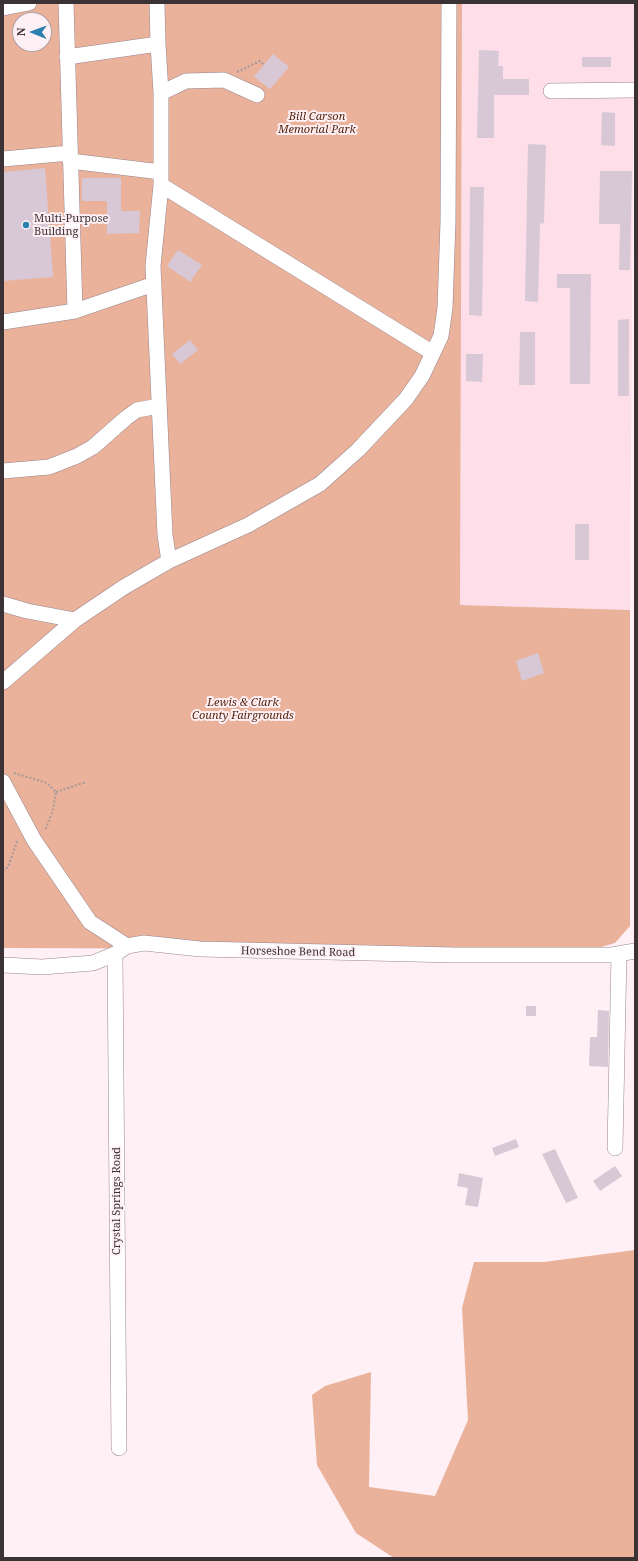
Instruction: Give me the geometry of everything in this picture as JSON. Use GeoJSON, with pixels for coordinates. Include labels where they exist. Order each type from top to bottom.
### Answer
{"type":"FeatureCollection","features":[{"type":"Feature","properties":{"kind":"street"},"geometry":{"type":"LineString","coordinates":[[3,8],[29,3]]}},
{"type":"Feature","properties":{"kind":"street"},"geometry":{"type":"LineString","coordinates":[[66,3],[75,311]]}},
{"type":"Feature","properties":{"kind":"street"},"geometry":{"type":"LineString","coordinates":[[157,3],[161,93],[161,179],[153,266],[165,535],[169,561]]}},
{"type":"Feature","properties":{"kind":"street"},"geometry":{"type":"LineString","coordinates":[[3,682],[76,620],[124,587],[169,561],[248,525],[320,484],[358,450],[406,399],[422,376],[441,336],[445,308],[448,222],[449,3]]}},
{"type":"Feature","properties":{"kind":"street"},"geometry":{"type":"LineString","coordinates":[[67,57],[158,44]]}},
{"type":"Feature","properties":{"kind":"street"},"geometry":{"type":"LineString","coordinates":[[161,93],[186,81],[224,80],[257,94]]}},
{"type":"Feature","properties":{"kind":"street"},"geometry":{"type":"LineString","coordinates":[[551,91],[635,90]]}},
{"type":"Feature","properties":{"kind":"street"},"geometry":{"type":"LineString","coordinates":[[3,159],[70,157],[161,179],[433,353]]}},
{"type":"Feature","properties":{"kind":"street"},"geometry":{"type":"LineString","coordinates":[[3,322],[75,311],[154,284]]}},
{"type":"Feature","properties":{"kind":"street"},"geometry":{"type":"LineString","coordinates":[[3,471],[49,467],[77,456],[93,447],[126,418],[138,410],[159,406]]}},
{"type":"Feature","properties":{"kind":"street"},"geometry":{"type":"LineString","coordinates":[[3,604],[26,611],[76,620]]}},
{"type":"Feature","properties":{"kind":"street"},"geometry":{"type":"LineString","coordinates":[[6,777],[22,818],[38,846],[90,922],[121,950]]}},
{"type":"Feature","properties":{"kind":"street","name":"Horseshoe Bend Road"},"geometry":{"type":"LineString","coordinates":[[3,965],[42,967],[93,963],[121,950],[144,943],[200,949],[447,955],[599,955],[619,954],[635,951]]}},
{"type":"Feature","properties":{"kind":"street","name":"Crystal Springs Road"},"geometry":{"type":"LineString","coordinates":[[119,1448],[121,950]]}},
{"type":"Feature","properties":{"kind":"street"},"geometry":{"type":"LineString","coordinates":[[616,1148],[619,954]]}},
{"type":"Feature","properties":{"kind":"path"},"geometry":{"type":"LineString","coordinates":[[224,80],[260,61],[264,65]]}},
{"type":"Feature","properties":{"kind":"path"},"geometry":{"type":"LineString","coordinates":[[6,777],[46,783],[56,792]]}},
{"type":"Feature","properties":{"kind":"path"},"geometry":{"type":"LineString","coordinates":[[56,792],[86,782]]}},
{"type":"Feature","properties":{"kind":"path"},"geometry":{"type":"LineString","coordinates":[[38,846],[53,810],[56,792]]}},
{"type":"Feature","properties":{"kind":"path"},"geometry":{"type":"LineString","coordinates":[[3,871],[8,868],[17,843],[22,818]]}},
{"type":"Feature","properties":{"kind":"shaded area"},"geometry":{"type":"Polygon","coordinates":[[[462,3],[634,3],[630,610],[460,605],[462,3]]]}},
{"type":"Feature","properties":{"kind":"green space","name":"Lewis & Clark County Fairgrounds"},"geometry":{"type":"Polygon","coordinates":[[[3,3],[462,3],[460,605],[630,610],[630,926],[615,943],[591,950],[3,948],[3,3]]]}},
{"type":"Feature","properties":{"kind":"green space"},"geometry":{"type":"Polygon","coordinates":[[[635,1250],[635,1558],[394,1558],[356,1533],[317,1465],[312,1395],[325,1386],[371,1372],[369,1487],[435,1496],[468,1420],[462,1308],[474,1262],[544,1262],[635,1250]]]}},
{"type":"Feature","properties":{"kind":"building"},"geometry":{"type":"Polygon","coordinates":[[[479,50],[499,51],[498,66],[503,66],[503,79],[529,79],[529,95],[494,95],[494,138],[477,138],[479,50]]]}},
{"type":"Feature","properties":{"kind":"building"},"geometry":{"type":"Polygon","coordinates":[[[273,54],[289,67],[270,89],[254,77],[273,54]]]}},
{"type":"Feature","properties":{"kind":"building"},"geometry":{"type":"Polygon","coordinates":[[[582,57],[611,57],[611,67],[582,67],[582,57]]]}},
{"type":"Feature","properties":{"kind":"building"},"geometry":{"type":"Polygon","coordinates":[[[602,112],[615,113],[615,146],[601,145],[602,112]]]}},
{"type":"Feature","properties":{"kind":"building"},"geometry":{"type":"Polygon","coordinates":[[[528,144],[546,145],[544,223],[540,224],[538,302],[525,301],[528,144]]]}},
{"type":"Feature","properties":{"kind":"building","name":"Multi-Purpose Building"},"geometry":{"type":"Polygon","coordinates":[[[45,168],[53,277],[3,281],[3,172],[45,168]]]}},
{"type":"Feature","properties":{"kind":"building"},"geometry":{"type":"Polygon","coordinates":[[[600,171],[632,171],[630,270],[619,270],[620,224],[599,224],[600,171]]]}},
{"type":"Feature","properties":{"kind":"building"},"geometry":{"type":"Polygon","coordinates":[[[82,178],[121,178],[121,211],[140,211],[139,233],[107,234],[107,201],[82,201],[82,178]]]}},
{"type":"Feature","properties":{"kind":"building"},"geometry":{"type":"Polygon","coordinates":[[[470,187],[484,187],[482,316],[469,315],[470,187]]]}},
{"type":"Feature","properties":{"kind":"building"},"geometry":{"type":"Polygon","coordinates":[[[178,250],[202,265],[190,282],[167,266],[178,250]]]}},
{"type":"Feature","properties":{"kind":"building"},"geometry":{"type":"Polygon","coordinates":[[[557,274],[591,274],[590,384],[570,384],[570,288],[557,288],[557,274]]]}},
{"type":"Feature","properties":{"kind":"building"},"geometry":{"type":"Polygon","coordinates":[[[629,319],[629,396],[618,396],[618,320],[629,319]]]}},
{"type":"Feature","properties":{"kind":"building"},"geometry":{"type":"Polygon","coordinates":[[[520,332],[535,332],[535,385],[519,385],[520,332]]]}},
{"type":"Feature","properties":{"kind":"building"},"geometry":{"type":"Polygon","coordinates":[[[190,340],[198,350],[180,364],[172,354],[190,340]]]}},
{"type":"Feature","properties":{"kind":"building"},"geometry":{"type":"Polygon","coordinates":[[[466,354],[483,354],[482,382],[466,381],[466,354]]]}},
{"type":"Feature","properties":{"kind":"building"},"geometry":{"type":"Polygon","coordinates":[[[575,524],[589,524],[589,560],[575,560],[575,524]]]}},
{"type":"Feature","properties":{"kind":"building"},"geometry":{"type":"Polygon","coordinates":[[[538,653],[544,673],[522,681],[516,661],[538,653]]]}},
{"type":"Feature","properties":{"kind":"building"},"geometry":{"type":"Polygon","coordinates":[[[526,1006],[536,1006],[536,1016],[526,1016],[526,1006]]]}},
{"type":"Feature","properties":{"kind":"building"},"geometry":{"type":"Polygon","coordinates":[[[598,1010],[609,1011],[608,1067],[589,1066],[590,1037],[597,1037],[598,1010]]]}},
{"type":"Feature","properties":{"kind":"building"},"geometry":{"type":"Polygon","coordinates":[[[516,1139],[519,1147],[495,1156],[492,1148],[516,1139]]]}},
{"type":"Feature","properties":{"kind":"building"},"geometry":{"type":"Polygon","coordinates":[[[555,1149],[578,1198],[566,1203],[542,1154],[555,1149]]]}},
{"type":"Feature","properties":{"kind":"building"},"geometry":{"type":"Polygon","coordinates":[[[615,1166],[622,1176],[600,1191],[593,1181],[615,1166]]]}},
{"type":"Feature","properties":{"kind":"building"},"geometry":{"type":"Polygon","coordinates":[[[459,1173],[483,1178],[478,1207],[465,1205],[468,1188],[457,1186],[459,1173]]]}},
{"type":"Feature","properties":{"kind":"place","name":"Multi-Purpose Building"},"geometry":{"type":"Point","coordinates":[26,225]}},
{"type":"Feature","properties":{"kind":"park label","name":"Bill Carson Memorial Park"},"geometry":{"type":"Point","coordinates":[317,123]}}]}
